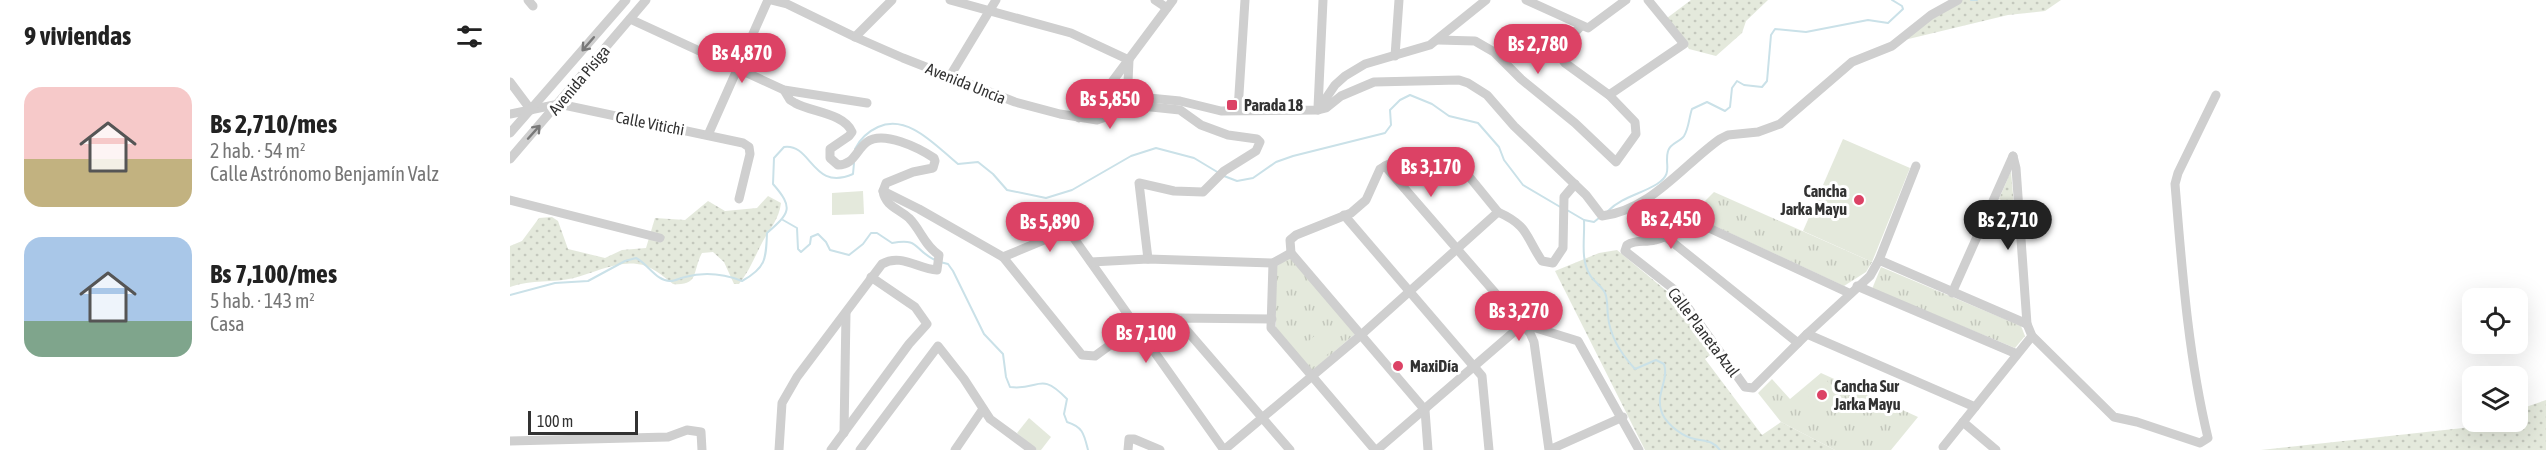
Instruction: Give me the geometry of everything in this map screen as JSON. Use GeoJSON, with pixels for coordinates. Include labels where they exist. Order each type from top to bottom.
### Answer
{"type":"FeatureCollection","features":[{"type":"Feature","properties":{"kind":"street","name":"Avenida Pisiga"},"geometry":{"type":"LineString","coordinates":[[510,133],[626,0]]}},
{"type":"Feature","properties":{"kind":"street","name":"Avenida Pisiga"},"geometry":{"type":"LineString","coordinates":[[510,159],[646,0]]}},
{"type":"Feature","properties":{"kind":"street"},"geometry":{"type":"LineString","coordinates":[[708,135],[769,0]]}},
{"type":"Feature","properties":{"kind":"street","name":"Avenida Uncia"},"geometry":{"type":"LineString","coordinates":[[769,0],[789,2],[855,38],[1016,102],[1079,118],[1097,120],[1120,112],[1127,104],[1149,98],[1179,101],[1221,111],[1318,110]]}},
{"type":"Feature","properties":{"kind":"street"},"geometry":{"type":"LineString","coordinates":[[855,38],[891,0]]}},
{"type":"Feature","properties":{"kind":"street"},"geometry":{"type":"LineString","coordinates":[[950,0],[1071,33],[1129,60]]}},
{"type":"Feature","properties":{"kind":"street"},"geometry":{"type":"LineString","coordinates":[[950,76],[996,0]]}},
{"type":"Feature","properties":{"kind":"street"},"geometry":{"type":"LineString","coordinates":[[1079,118],[1097,102],[1170,4],[1155,0]]}},
{"type":"Feature","properties":{"kind":"street"},"geometry":{"type":"LineString","coordinates":[[1238,110],[1245,0]]}},
{"type":"Feature","properties":{"kind":"street"},"geometry":{"type":"LineString","coordinates":[[1318,110],[1323,0]]}},
{"type":"Feature","properties":{"kind":"street"},"geometry":{"type":"LineString","coordinates":[[1395,56],[1398,0]]}},
{"type":"Feature","properties":{"kind":"street"},"geometry":{"type":"LineString","coordinates":[[1318,110],[1335,85],[1345,76],[1365,64],[1430,45],[1486,0]]}},
{"type":"Feature","properties":{"kind":"street"},"geometry":{"type":"LineString","coordinates":[[1526,0],[1588,28],[1626,0]]}},
{"type":"Feature","properties":{"kind":"street"},"geometry":{"type":"LineString","coordinates":[[1609,95],[1684,44],[1648,0]]}},
{"type":"Feature","properties":{"kind":"street"},"geometry":{"type":"LineString","coordinates":[[1318,110],[1326,108],[1341,96],[1361,86],[1390,80],[1459,80],[1468,83],[1487,95],[1514,126],[1575,184],[1602,216],[1614,214],[1663,189],[1720,139],[1728,135],[1770,129],[1780,124],[1852,62],[1892,46],[1931,15],[1958,0]]}},
{"type":"Feature","properties":{"kind":"street"},"geometry":{"type":"LineString","coordinates":[[630,19],[784,90],[867,104]]}},
{"type":"Feature","properties":{"kind":"street"},"geometry":{"type":"LineString","coordinates":[[1438,40],[1474,41],[1485,46],[1575,123],[1616,162],[1636,134],[1637,128],[1635,122],[1609,95],[1565,63],[1559,55],[1560,49],[1581,26]]}},
{"type":"Feature","properties":{"kind":"street"},"geometry":{"type":"LineString","coordinates":[[1129,60],[1127,104],[1180,110],[1201,125],[1228,135],[1257,139],[1260,142],[1256,151],[1224,171],[1203,192],[1174,191],[1139,183],[1148,260]]}},
{"type":"Feature","properties":{"kind":"street"},"geometry":{"type":"LineString","coordinates":[[510,82],[531,110]]}},
{"type":"Feature","properties":{"kind":"street"},"geometry":{"type":"LineString","coordinates":[[779,450],[779,412],[782,403],[797,377],[871,277],[882,264],[895,259],[926,269],[937,270],[939,255],[927,245],[910,219],[891,207],[883,191],[886,183],[913,172],[933,168],[935,161],[911,145],[879,138],[868,141],[849,163],[843,165],[834,163],[830,158],[830,149],[849,136],[852,132],[850,128],[837,119],[795,103],[790,100],[784,90]]}},
{"type":"Feature","properties":{"kind":"street"},"geometry":{"type":"LineString","coordinates":[[1952,293],[2013,156],[2016,168],[2027,324],[2032,336],[2114,417],[2137,422],[2200,443],[2208,438],[2190,345],[2175,184],[2178,173],[2216,95]]}},
{"type":"Feature","properties":{"kind":"street","name":"Calle Vitichi"},"geometry":{"type":"LineString","coordinates":[[510,114],[559,104],[743,143],[749,147],[750,154],[739,199]]}},
{"type":"Feature","properties":{"kind":"street"},"geometry":{"type":"LineString","coordinates":[[1428,450],[1425,410],[1291,253],[1290,240],[1296,235],[1352,213],[1366,200],[1380,169],[1385,166],[1397,159],[1440,152],[1454,158],[1498,212],[1518,223],[1526,231],[1542,261],[1548,264],[1557,260],[1563,248],[1564,197],[1575,184]]}},
{"type":"Feature","properties":{"kind":"street"},"geometry":{"type":"LineString","coordinates":[[1385,166],[1523,324],[1534,342],[1549,450],[1563,447],[1623,417]]}},
{"type":"Feature","properties":{"kind":"street"},"geometry":{"type":"LineString","coordinates":[[1916,166],[1879,260],[1870,276],[1853,290],[1798,343],[1666,237],[1694,221],[1853,290],[2017,354]]}},
{"type":"Feature","properties":{"kind":"street"},"geometry":{"type":"LineString","coordinates":[[883,191],[1003,257],[1082,355],[1095,356],[1102,353],[1136,326],[1176,318],[1272,319]]}},
{"type":"Feature","properties":{"kind":"street"},"geometry":{"type":"LineString","coordinates":[[510,200],[660,238]]}},
{"type":"Feature","properties":{"kind":"street"},"geometry":{"type":"LineString","coordinates":[[1003,257],[1068,230],[1224,450],[1312,377],[1498,212]]}},
{"type":"Feature","properties":{"kind":"street"},"geometry":{"type":"LineString","coordinates":[[1344,215],[1482,376],[1489,450]]}},
{"type":"Feature","properties":{"kind":"street","name":"Calle Planeta Azul"},"geometry":{"type":"LineString","coordinates":[[1666,237],[1653,241],[1634,241],[1627,245],[1625,251],[1677,291],[1745,387],[1753,388],[1798,343]]}},
{"type":"Feature","properties":{"kind":"street"},"geometry":{"type":"LineString","coordinates":[[1091,262],[1148,260],[1273,263],[1291,253]]}},
{"type":"Feature","properties":{"kind":"street"},"geometry":{"type":"LineString","coordinates":[[1879,260],[2027,324]]}},
{"type":"Feature","properties":{"kind":"street"},"geometry":{"type":"LineString","coordinates":[[1273,263],[1271,328],[1376,450],[1475,368],[1523,324]]}},
{"type":"Feature","properties":{"kind":"street"},"geometry":{"type":"LineString","coordinates":[[831,450],[909,344],[927,324],[915,307],[871,277]]}},
{"type":"Feature","properties":{"kind":"street"},"geometry":{"type":"LineString","coordinates":[[844,433],[846,313]]}},
{"type":"Feature","properties":{"kind":"street"},"geometry":{"type":"LineString","coordinates":[[1176,318],[1290,450]]}},
{"type":"Feature","properties":{"kind":"street"},"geometry":{"type":"LineString","coordinates":[[1523,324],[1578,341],[1640,450]]}},
{"type":"Feature","properties":{"kind":"street"},"geometry":{"type":"LineString","coordinates":[[1807,334],[1975,406]]}},
{"type":"Feature","properties":{"kind":"street"},"geometry":{"type":"LineString","coordinates":[[1943,447],[2032,336]]}},
{"type":"Feature","properties":{"kind":"street"},"geometry":{"type":"LineString","coordinates":[[860,450],[938,346],[998,426],[1032,450]]}},
{"type":"Feature","properties":{"kind":"street"},"geometry":{"type":"LineString","coordinates":[[955,450],[983,409]]}},
{"type":"Feature","properties":{"kind":"street"},"geometry":{"type":"LineString","coordinates":[[1963,422],[1996,450]]}},
{"type":"Feature","properties":{"kind":"street"},"geometry":{"type":"LineString","coordinates":[[510,441],[668,437],[687,430],[701,432],[702,450]]}},
{"type":"Feature","properties":{"kind":"street"},"geometry":{"type":"LineString","coordinates":[[1128,450],[1129,440],[1134,439],[1160,450]]}},
{"type":"Feature","properties":{"kind":"green space"},"geometry":{"type":"Polygon","coordinates":[[[1691,0],[1768,0],[1746,21],[1742,33],[1716,56],[1689,49],[1667,18],[1691,0]]]}},
{"type":"Feature","properties":{"kind":"green space"},"geometry":{"type":"Polygon","coordinates":[[[1960,0],[2061,0],[2045,11],[2008,15],[1896,42],[1960,0]]]}},
{"type":"Feature","properties":{"kind":"green space","name":"Cancha Jarka Mayu"},"geometry":{"type":"Polygon","coordinates":[[[1843,139],[1910,168],[1872,262],[1803,231],[1843,139]]]}},
{"type":"Feature","properties":{"kind":"green space"},"geometry":{"type":"Polygon","coordinates":[[[2011,171],[2014,206],[1999,199],[2011,171]]]}},
{"type":"Feature","properties":{"kind":"green space"},"geometry":{"type":"Polygon","coordinates":[[[863,191],[864,214],[832,215],[832,193],[863,191]]]}},
{"type":"Feature","properties":{"kind":"green space"},"geometry":{"type":"Polygon","coordinates":[[[1714,192],[1872,262],[1866,272],[1844,286],[1691,215],[1714,192]]]}},
{"type":"Feature","properties":{"kind":"green space"},"geometry":{"type":"Polygon","coordinates":[[[768,196],[781,203],[778,214],[739,284],[734,284],[724,262],[713,252],[702,253],[694,276],[688,283],[673,284],[647,266],[629,264],[613,266],[574,278],[510,287],[510,246],[522,241],[539,218],[552,217],[558,221],[568,249],[605,258],[622,250],[646,248],[655,218],[685,220],[708,201],[725,211],[757,208],[768,196]]]}},
{"type":"Feature","properties":{"kind":"green space"},"geometry":{"type":"Polygon","coordinates":[[[1617,250],[1669,293],[1714,352],[1705,359],[1762,435],[1781,422],[1835,450],[1645,450],[1555,271],[1599,253],[1617,250]]]}},
{"type":"Feature","properties":{"kind":"green space"},"geometry":{"type":"Polygon","coordinates":[[[1290,256],[1356,333],[1312,371],[1276,328],[1276,267],[1290,256]]]}},
{"type":"Feature","properties":{"kind":"green space"},"geometry":{"type":"Polygon","coordinates":[[[1881,267],[2021,326],[2025,336],[2015,348],[1872,289],[1881,267]]]}},
{"type":"Feature","properties":{"kind":"green space"},"geometry":{"type":"Polygon","coordinates":[[[1322,329],[1337,346],[1313,367],[1298,351],[1322,329]]]}},
{"type":"Feature","properties":{"kind":"green space"},"geometry":{"type":"Polygon","coordinates":[[[1821,373],[1918,417],[1891,450],[1835,450],[1781,422],[1758,393],[1772,379],[1790,399],[1821,373]]]}},
{"type":"Feature","properties":{"kind":"green space","name":"Cancha Sur Jarka Mayu"},"geometry":{"type":"Polygon","coordinates":[[[1823,378],[1840,391],[1822,413],[1805,400],[1823,378]]]}},
{"type":"Feature","properties":{"kind":"green space"},"geometry":{"type":"Polygon","coordinates":[[[2546,400],[2546,450],[2261,450],[2462,428],[2462,432],[2528,432],[2528,406],[2546,400]]]}},
{"type":"Feature","properties":{"kind":"green space"},"geometry":{"type":"Polygon","coordinates":[[[1029,418],[1051,437],[1041,450],[1037,450],[1017,433],[1029,418]]]}},
{"type":"Feature","properties":{"kind":"waterway"},"geometry":{"type":"LineString","coordinates":[[1608,211],[1619,202],[1662,180],[1667,172],[1669,148],[1684,136],[1692,109],[1707,102],[1725,111],[1730,107],[1732,88],[1737,81],[1744,85],[1762,87],[1767,81],[1771,35],[1775,29],[1806,32],[1868,20],[1888,23],[1903,9],[1892,0]]}},
{"type":"Feature","properties":{"kind":"waterway"},"geometry":{"type":"LineString","coordinates":[[1971,0],[1977,0]]}},
{"type":"Feature","properties":{"kind":"waterway"},"geometry":{"type":"LineString","coordinates":[[1224,176],[1237,181],[1253,178],[1276,162],[1293,156],[1385,133],[1391,125],[1390,110],[1400,100],[1410,95],[1432,104],[1449,116],[1478,123],[1499,147],[1504,160],[1523,185],[1562,208]]}},
{"type":"Feature","properties":{"kind":"waterway"},"geometry":{"type":"LineString","coordinates":[[855,149],[864,136],[874,129],[889,124],[900,124],[921,134],[958,164],[978,162],[1007,190],[1046,198],[1072,190],[1131,156],[1156,148],[1194,158],[1219,173]]}},
{"type":"Feature","properties":{"kind":"waterway"},"geometry":{"type":"LineString","coordinates":[[510,295],[555,283],[588,281],[625,261],[636,258],[666,281],[707,274],[742,281],[760,267],[765,256],[767,233],[785,215],[784,199],[773,184],[774,158],[784,147],[801,152],[829,177],[839,178],[853,174],[854,163]]}},
{"type":"Feature","properties":{"kind":"waterway"},"geometry":{"type":"LineString","coordinates":[[1567,210],[1584,220],[1594,222],[1599,218]]}},
{"type":"Feature","properties":{"kind":"waterway"},"geometry":{"type":"LineString","coordinates":[[783,220],[797,228],[798,249],[801,252],[810,244],[811,237],[818,234],[830,250],[849,255],[863,244],[871,233],[877,233],[892,243],[912,243],[935,260]]}},
{"type":"Feature","properties":{"kind":"waterway"},"geometry":{"type":"LineString","coordinates":[[1584,220],[1585,262],[1590,275],[1606,295],[1609,324],[1617,345],[1635,369],[1656,360],[1664,364],[1665,376],[1660,404],[1665,419],[1682,434],[1710,442],[1720,450]]}},
{"type":"Feature","properties":{"kind":"waterway"},"geometry":{"type":"LineString","coordinates":[[940,262],[948,264],[953,271],[984,334],[1003,354],[1006,377],[1010,387],[1045,384],[1058,390],[1067,399],[1064,414],[1067,422],[1082,432],[1088,450]]}},
{"type":"Feature","properties":{"kind":"place","name":"Parada 18"},"geometry":{"type":"Point","coordinates":[1232,105]}},
{"type":"Feature","properties":{"kind":"place","name":"Cancha Jarka Mayu"},"geometry":{"type":"Point","coordinates":[1859,200]}},
{"type":"Feature","properties":{"kind":"place","name":"MaxiDía"},"geometry":{"type":"Point","coordinates":[1398,366]}},
{"type":"Feature","properties":{"kind":"place","name":"Cancha Sur Jarka Mayu"},"geometry":{"type":"Point","coordinates":[1822,395]}}]}
